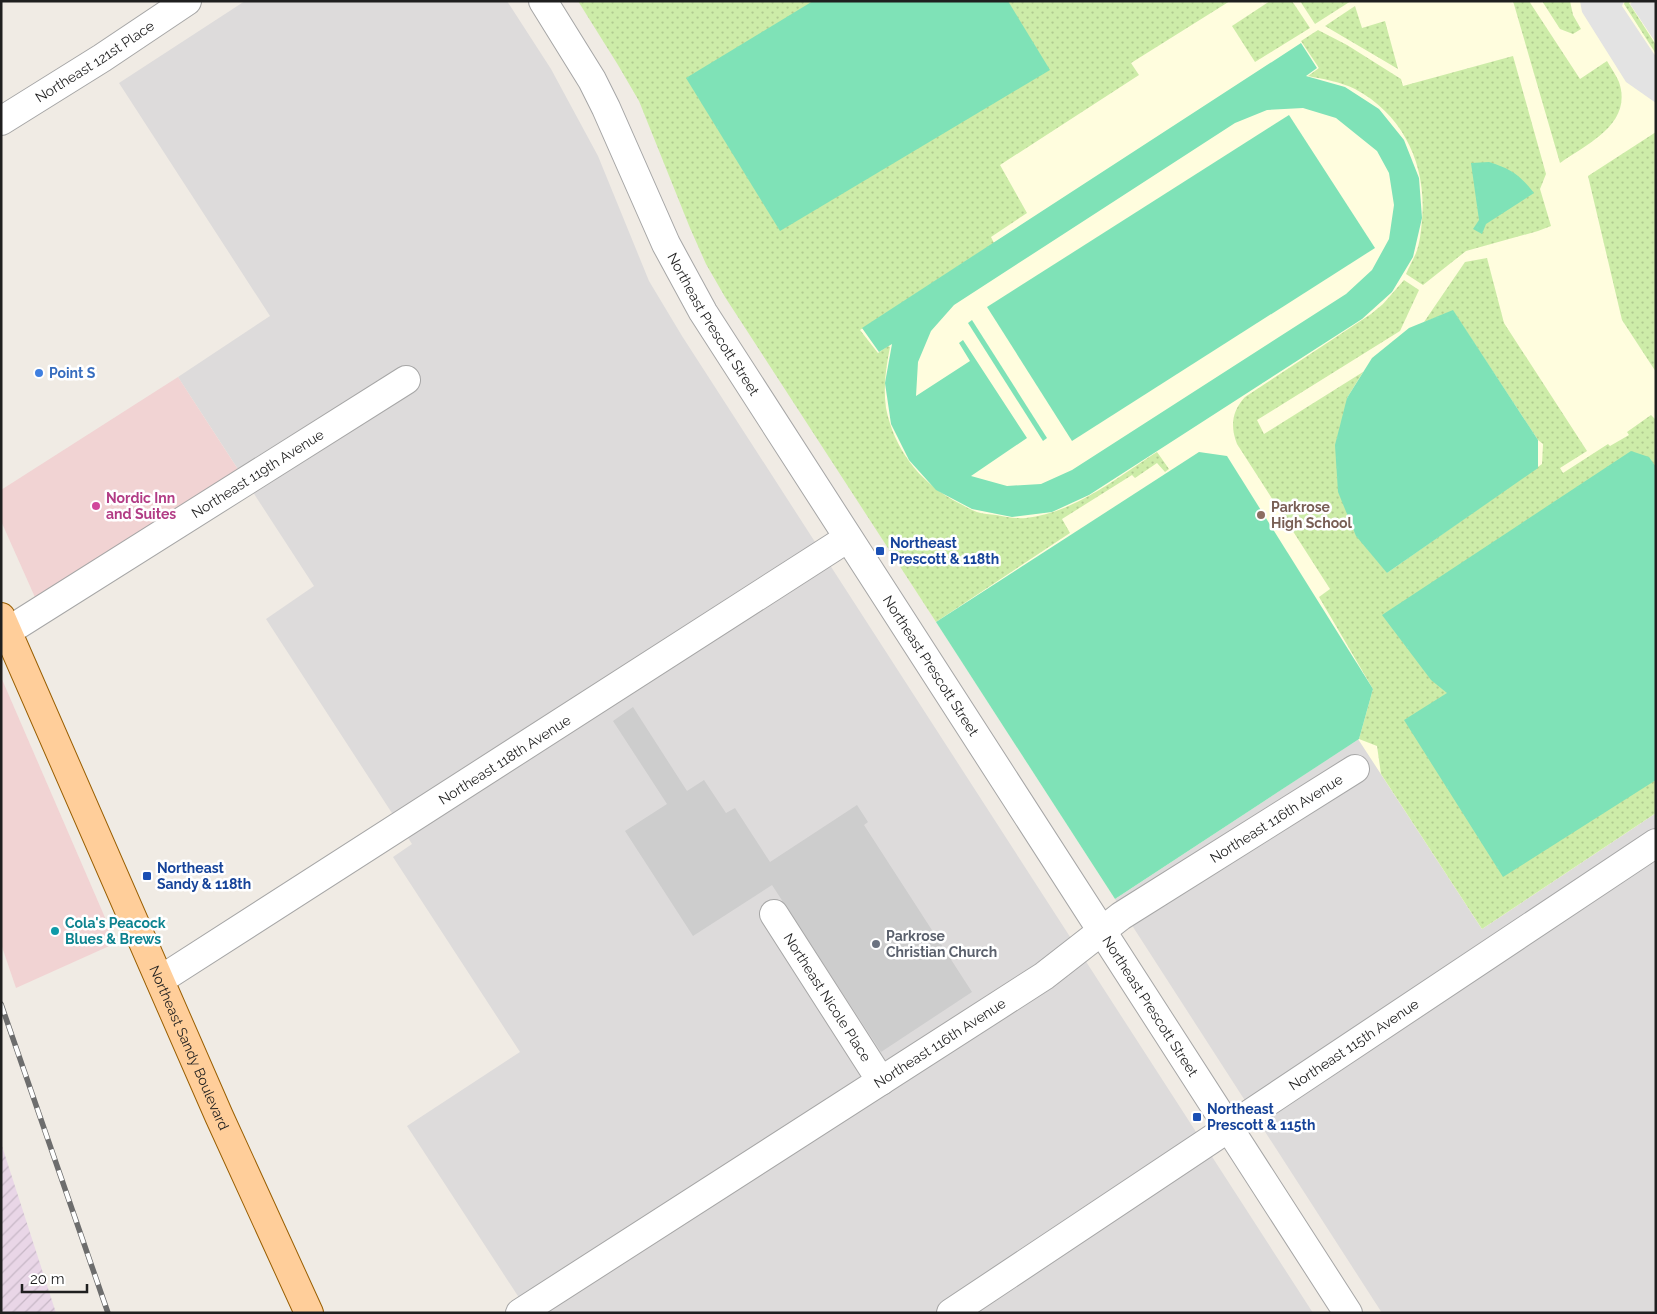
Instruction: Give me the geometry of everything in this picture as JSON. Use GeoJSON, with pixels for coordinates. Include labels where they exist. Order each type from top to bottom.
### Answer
{"type":"FeatureCollection","features":[{"type":"Feature","properties":{"kind":"main road","name":"Northeast Sandy Boulevard"},"geometry":{"type":"LineString","coordinates":[[4,624],[219,1116],[309,1313]]}},
{"type":"Feature","properties":{"kind":"street","name":"Northeast 121st Place"},"geometry":{"type":"LineString","coordinates":[[1,121],[102,58],[187,1]]}},
{"type":"Feature","properties":{"kind":"street","name":"Northeast Prescott Street"},"geometry":{"type":"LineString","coordinates":[[543,1],[595,87],[626,153],[648,207],[684,278],[726,349],[1348,1313]]}},
{"type":"Feature","properties":{"kind":"street","name":"Northeast 119th Avenue"},"geometry":{"type":"LineString","coordinates":[[4,624],[406,380]]}},
{"type":"Feature","properties":{"kind":"street","name":"Northeast 118th Avenue"},"geometry":{"type":"LineString","coordinates":[[160,980],[487,770],[614,691],[848,538]]}},
{"type":"Feature","properties":{"kind":"street","name":"Northeast 116th Avenue"},"geometry":{"type":"LineString","coordinates":[[520,1313],[1044,976],[1121,916],[1355,769]]}},
{"type":"Feature","properties":{"kind":"street","name":"Northeast 115th Avenue"},"geometry":{"type":"LineString","coordinates":[[951,1313],[1656,843]]}},
{"type":"Feature","properties":{"kind":"street","name":"Northeast Nicole Place"},"geometry":{"type":"LineString","coordinates":[[774,914],[881,1081]]}},
{"type":"Feature","properties":{"kind":"shaded area"},"geometry":{"type":"Polygon","coordinates":[[[245,1],[507,1],[551,69],[598,156],[649,281],[682,336],[1313,1313],[529,1313],[407,1126],[520,1052],[393,857],[412,844],[266,619],[314,586],[178,377],[270,316],[119,83],[245,1]]]}},
{"type":"Feature","properties":{"kind":"shaded area","name":"Parkrose High School"},"geometry":{"type":"Polygon","coordinates":[[[581,1],[1656,1],[1656,813],[1482,929],[1358,739],[1115,899],[798,408],[647,111],[581,1]]]}},
{"type":"Feature","properties":{"kind":"shaded area"},"geometry":{"type":"Polygon","coordinates":[[[1580,1],[1624,1],[1622,6],[1656,57],[1656,103],[1626,82],[1582,12],[1580,1]]]}},
{"type":"Feature","properties":{"kind":"shaded area"},"geometry":{"type":"Polygon","coordinates":[[[1633,1],[1656,1],[1656,43],[1630,4],[1633,1]]]}},
{"type":"Feature","properties":{"kind":"shaded area","name":"Nordic Inn and Suites"},"geometry":{"type":"Polygon","coordinates":[[[178,377],[241,474],[38,604],[1,521],[1,490],[178,377]]]}},
{"type":"Feature","properties":{"kind":"shaded area"},"geometry":{"type":"Polygon","coordinates":[[[1,677],[116,943],[16,988],[1,944],[1,677]]]}},
{"type":"Feature","properties":{"kind":"shaded area"},"geometry":{"type":"Polygon","coordinates":[[[633,707],[687,791],[704,780],[726,813],[735,808],[770,862],[857,805],[868,822],[864,825],[972,992],[881,1052],[772,885],[693,936],[625,831],[667,804],[613,721],[633,707]]]}},
{"type":"Feature","properties":{"kind":"shaded area"},"geometry":{"type":"Polygon","coordinates":[[[1359,739],[1482,929],[1656,813],[1656,1313],[1382,1313],[1115,899],[1359,739]]]}},
{"type":"Feature","properties":{"kind":"shaded area"},"geometry":{"type":"Polygon","coordinates":[[[1,1143],[56,1313],[1,1313],[1,1143]]]}},
{"type":"Feature","properties":{"kind":"green space"},"geometry":{"type":"Polygon","coordinates":[[[578,1],[1230,1],[1131,63],[1139,75],[1000,165],[1027,213],[991,237],[994,243],[860,330],[878,353],[888,346],[890,347],[885,377],[886,408],[895,436],[909,462],[940,492],[974,511],[1011,518],[1044,515],[1079,501],[1111,483],[1157,452],[1169,469],[1165,472],[1157,463],[1135,478],[1132,475],[1062,519],[1070,533],[936,622],[725,297],[706,264],[690,228],[639,101],[578,1]]]}},
{"type":"Feature","properties":{"kind":"green space"},"geometry":{"type":"Polygon","coordinates":[[[813,1],[1008,1],[1050,70],[780,231],[686,78],[813,1]]]}},
{"type":"Feature","properties":{"kind":"green space"},"geometry":{"type":"Polygon","coordinates":[[[1270,1],[1292,1],[1310,28],[1255,62],[1232,26],[1270,1]]]}},
{"type":"Feature","properties":{"kind":"green space"},"geometry":{"type":"Polygon","coordinates":[[[1300,1],[1351,1],[1315,24],[1300,1]]]}},
{"type":"Feature","properties":{"kind":"green space"},"geometry":{"type":"Polygon","coordinates":[[[1513,1],[1529,1],[1580,79],[1607,61],[1619,82],[1622,97],[1620,110],[1614,121],[1595,140],[1560,163],[1513,1]]]}},
{"type":"Feature","properties":{"kind":"green space"},"geometry":{"type":"Polygon","coordinates":[[[1542,1],[1570,1],[1573,15],[1581,29],[1573,34],[1560,29],[1542,1]]]}},
{"type":"Feature","properties":{"kind":"green space"},"geometry":{"type":"Polygon","coordinates":[[[1625,1],[1631,1],[1629,3],[1656,45],[1656,54],[1624,4],[1625,1]]]}},
{"type":"Feature","properties":{"kind":"green space"},"geometry":{"type":"Polygon","coordinates":[[[1355,6],[1362,28],[1385,21],[1398,69],[1325,26],[1355,6]]]}},
{"type":"Feature","properties":{"kind":"green space"},"geometry":{"type":"Polygon","coordinates":[[[1318,30],[1347,45],[1401,79],[1403,86],[1513,56],[1546,174],[1540,189],[1551,226],[1466,251],[1423,285],[1406,274],[1415,256],[1422,220],[1421,180],[1416,162],[1409,144],[1399,128],[1387,113],[1372,100],[1350,87],[1308,76],[1319,68],[1301,41],[1318,30]]]}},
{"type":"Feature","properties":{"kind":"green space"},"geometry":{"type":"Polygon","coordinates":[[[1301,43],[1317,68],[1306,76],[1345,87],[1379,109],[1404,140],[1419,178],[1422,218],[1413,257],[1392,292],[1362,319],[1089,495],[1052,512],[1012,517],[972,509],[936,490],[909,460],[891,424],[885,383],[892,344],[879,352],[862,328],[1301,43]],[[1303,108],[1267,110],[1235,123],[954,305],[931,331],[918,362],[916,396],[970,361],[959,343],[963,340],[1027,438],[971,476],[1007,486],[1041,484],[1072,470],[1346,294],[1372,270],[1389,239],[1394,205],[1389,173],[1377,151],[1336,118],[1303,108]]]}},
{"type":"Feature","properties":{"kind":"green space"},"geometry":{"type":"Polygon","coordinates":[[[1289,115],[1375,248],[1072,441],[987,307],[1289,115]]]}},
{"type":"Feature","properties":{"kind":"green space"},"geometry":{"type":"Polygon","coordinates":[[[1656,132],[1656,372],[1622,320],[1588,176],[1656,132]]]}},
{"type":"Feature","properties":{"kind":"green space"},"geometry":{"type":"Polygon","coordinates":[[[1489,162],[1514,173],[1534,193],[1486,224],[1482,234],[1473,229],[1479,220],[1471,163],[1489,162]]]}},
{"type":"Feature","properties":{"kind":"green space"},"geometry":{"type":"Polygon","coordinates":[[[1487,258],[1504,323],[1587,451],[1560,468],[1563,473],[1608,444],[1610,446],[1629,435],[1627,432],[1651,415],[1656,420],[1656,813],[1482,929],[1381,774],[1377,746],[1359,739],[1373,689],[1319,597],[1330,589],[1237,444],[1233,425],[1237,408],[1245,397],[1371,314],[1383,304],[1404,280],[1419,290],[1400,331],[1257,420],[1264,434],[1363,372],[1347,398],[1387,573],[1542,464],[1543,444],[1538,440],[1453,311],[1424,322],[1465,262],[1487,258]]]}},
{"type":"Feature","properties":{"kind":"green space"},"geometry":{"type":"Polygon","coordinates":[[[1453,310],[1538,440],[1538,468],[1387,573],[1356,536],[1338,492],[1335,445],[1347,398],[1372,358],[1409,328],[1453,310]]]}},
{"type":"Feature","properties":{"kind":"green space"},"geometry":{"type":"Polygon","coordinates":[[[972,320],[1047,438],[1043,441],[968,323],[972,320]]]}},
{"type":"Feature","properties":{"kind":"green space"},"geometry":{"type":"Polygon","coordinates":[[[1631,451],[1649,457],[1656,467],[1656,780],[1503,877],[1404,720],[1447,693],[1431,680],[1382,615],[1631,451]]]}},
{"type":"Feature","properties":{"kind":"green space"},"geometry":{"type":"Polygon","coordinates":[[[1199,452],[1227,456],[1373,689],[1359,739],[1115,899],[936,622],[1199,452]]]}},
{"type":"Feature","properties":{"kind":"railway"},"geometry":{"type":"LineString","coordinates":[[1,1004],[108,1313]]}},
{"type":"Feature","properties":{"kind":"place","name":"Point S"},"geometry":{"type":"Point","coordinates":[39,373]}},
{"type":"Feature","properties":{"kind":"place","name":"Nordic Inn and Suites"},"geometry":{"type":"Point","coordinates":[96,506]}},
{"type":"Feature","properties":{"kind":"place","name":"Parkrose High School"},"geometry":{"type":"Point","coordinates":[1261,515]}},
{"type":"Feature","properties":{"kind":"place","name":"Northeast Prescott & 118th"},"geometry":{"type":"Point","coordinates":[880,551]}},
{"type":"Feature","properties":{"kind":"place","name":"Northeast Sandy & 118th"},"geometry":{"type":"Point","coordinates":[147,876]}},
{"type":"Feature","properties":{"kind":"place","name":"Cola's Peacock Blues & Brews"},"geometry":{"type":"Point","coordinates":[55,931]}},
{"type":"Feature","properties":{"kind":"place","name":"Parkrose Christian Church"},"geometry":{"type":"Point","coordinates":[876,944]}},
{"type":"Feature","properties":{"kind":"place","name":"Northeast Prescott & 115th"},"geometry":{"type":"Point","coordinates":[1197,1117]}}]}
